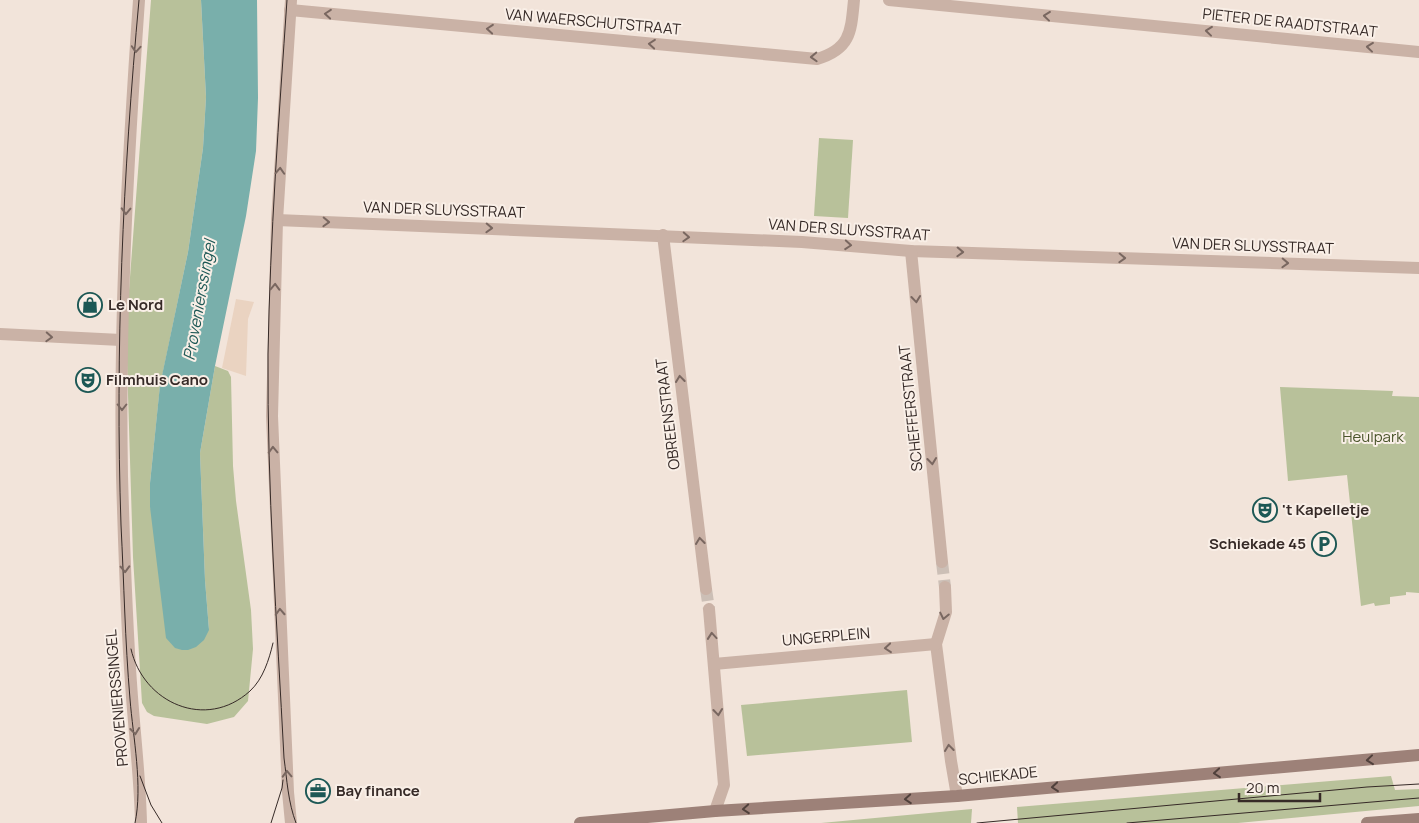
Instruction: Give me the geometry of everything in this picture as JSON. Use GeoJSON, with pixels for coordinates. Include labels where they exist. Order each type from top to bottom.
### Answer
{"type":"FeatureCollection","features":[{"type":"Feature","properties":{"kind":"main road","name":"SCHIEKADE"},"geometry":{"type":"LineString","coordinates":[[580,823],[716,811],[957,796],[1419,755]]}},
{"type":"Feature","properties":{"kind":"main road"},"geometry":{"type":"LineString","coordinates":[[1368,823],[1419,819]]}},
{"type":"Feature","properties":{"kind":"street","name":"PROVENIERSSINGEL"},"geometry":{"type":"LineString","coordinates":[[139,0],[130,128],[121,340],[122,476],[128,637],[142,823]]}},
{"type":"Feature","properties":{"kind":"street","name":"VAN WAERSCHUTSTRAAT"},"geometry":{"type":"LineString","coordinates":[[291,5],[817,59],[829,55],[844,45],[851,32],[854,0]]}},
{"type":"Feature","properties":{"kind":"street","name":"PIETER DE RAADTSTRAAT"},"geometry":{"type":"LineString","coordinates":[[889,0],[1419,52]]}},
{"type":"Feature","properties":{"kind":"street"},"geometry":{"type":"LineString","coordinates":[[291,5],[277,220],[272,416],[288,792],[291,823]]}},
{"type":"Feature","properties":{"kind":"street","name":"VAN DER SLUYSSTRAAT"},"geometry":{"type":"LineString","coordinates":[[277,220],[663,235],[802,242],[911,251],[1419,268]]}},
{"type":"Feature","properties":{"kind":"street","name":"OBREENSTRAAT"},"geometry":{"type":"LineString","coordinates":[[663,235],[706,589]]}},
{"type":"Feature","properties":{"kind":"street","name":"SCHEFFERSTRAAT"},"geometry":{"type":"LineString","coordinates":[[911,251],[942,562]]}},
{"type":"Feature","properties":{"kind":"street"},"geometry":{"type":"LineString","coordinates":[[0,334],[121,340]]}},
{"type":"Feature","properties":{"kind":"street"},"geometry":{"type":"LineString","coordinates":[[945,587],[946,612],[936,644],[957,796]]}},
{"type":"Feature","properties":{"kind":"street"},"geometry":{"type":"LineString","coordinates":[[709,609],[724,785],[716,811]]}},
{"type":"Feature","properties":{"kind":"street","name":"UNGERPLEIN"},"geometry":{"type":"LineString","coordinates":[[714,664],[936,644]]}},
{"type":"Feature","properties":{"kind":"green space"},"geometry":{"type":"Polygon","coordinates":[[[151,0],[201,0],[206,97],[203,148],[188,252],[160,386],[150,483],[150,507],[209,630],[200,453],[215,366],[228,371],[231,377],[233,466],[236,501],[251,610],[253,649],[248,701],[234,717],[207,724],[154,716],[147,712],[142,703],[133,557],[126,330],[151,0]]]}},
{"type":"Feature","properties":{"kind":"green space"},"geometry":{"type":"Polygon","coordinates":[[[819,138],[853,140],[848,218],[814,216],[819,138]]]}},
{"type":"Feature","properties":{"kind":"green space","name":"Heulpark"},"geometry":{"type":"Polygon","coordinates":[[[1280,387],[1393,391],[1392,396],[1419,397],[1419,593],[1406,592],[1406,595],[1390,597],[1390,604],[1375,606],[1374,603],[1361,606],[1347,475],[1288,481],[1280,387]]]}},
{"type":"Feature","properties":{"kind":"green space"},"geometry":{"type":"Polygon","coordinates":[[[907,690],[912,742],[747,756],[741,705],[907,690]]]}},
{"type":"Feature","properties":{"kind":"green space"},"geometry":{"type":"Polygon","coordinates":[[[1391,776],[1395,790],[1419,789],[1419,806],[1238,823],[1018,823],[1017,807],[1391,776]]]}},
{"type":"Feature","properties":{"kind":"green space"},"geometry":{"type":"Polygon","coordinates":[[[972,809],[971,823],[821,823],[972,809]]]}},
{"type":"Feature","properties":{"kind":"shaded area"},"geometry":{"type":"Polygon","coordinates":[[[236,299],[254,302],[248,319],[246,376],[222,368],[236,299]]]}},
{"type":"Feature","properties":{"kind":"water","name":"Provenierssingel"},"geometry":{"type":"Polygon","coordinates":[[[201,0],[257,0],[258,98],[256,151],[246,216],[215,366],[200,453],[209,630],[204,640],[196,647],[182,650],[175,648],[166,638],[150,507],[150,483],[160,385],[188,252],[203,148],[206,97],[201,0]]]}},
{"type":"Feature","properties":{"kind":"tunnel"},"geometry":{"type":"LineString","coordinates":[[942,562],[945,587]]}},
{"type":"Feature","properties":{"kind":"tunnel"},"geometry":{"type":"LineString","coordinates":[[706,589],[709,609]]}},
{"type":"Feature","properties":{"kind":"tram line"},"geometry":{"type":"LineString","coordinates":[[135,823],[138,778],[126,634],[119,459],[119,394],[125,197],[139,0]]}},
{"type":"Feature","properties":{"kind":"tram line"},"geometry":{"type":"LineString","coordinates":[[287,0],[275,177],[268,354],[268,405],[273,556],[284,758],[289,799],[296,823]]}},
{"type":"Feature","properties":{"kind":"tram line"},"geometry":{"type":"LineString","coordinates":[[131,649],[138,668],[148,684],[162,697],[178,705],[196,710],[215,709],[233,703],[250,691],[259,681],[265,669],[273,643]]}},
{"type":"Feature","properties":{"kind":"tram line"},"geometry":{"type":"LineString","coordinates":[[140,776],[151,805],[162,823]]}},
{"type":"Feature","properties":{"kind":"tram line"},"geometry":{"type":"LineString","coordinates":[[271,823],[283,780]]}},
{"type":"Feature","properties":{"kind":"tram line"},"geometry":{"type":"LineString","coordinates":[[977,823],[1367,787],[1419,784]]}},
{"type":"Feature","properties":{"kind":"tram line"},"geometry":{"type":"LineString","coordinates":[[1127,823],[1419,798]]}},
{"type":"Feature","properties":{"kind":"place","name":"Le Nord"},"geometry":{"type":"Point","coordinates":[90,305]}},
{"type":"Feature","properties":{"kind":"place","name":"Filmhuis Cano"},"geometry":{"type":"Point","coordinates":[88,380]}},
{"type":"Feature","properties":{"kind":"place","name":"'t Kapelletje"},"geometry":{"type":"Point","coordinates":[1265,510]}},
{"type":"Feature","properties":{"kind":"place","name":"Schiekade 45"},"geometry":{"type":"Point","coordinates":[1324,544]}},
{"type":"Feature","properties":{"kind":"place","name":"Bay finance"},"geometry":{"type":"Point","coordinates":[318,791]}}]}
